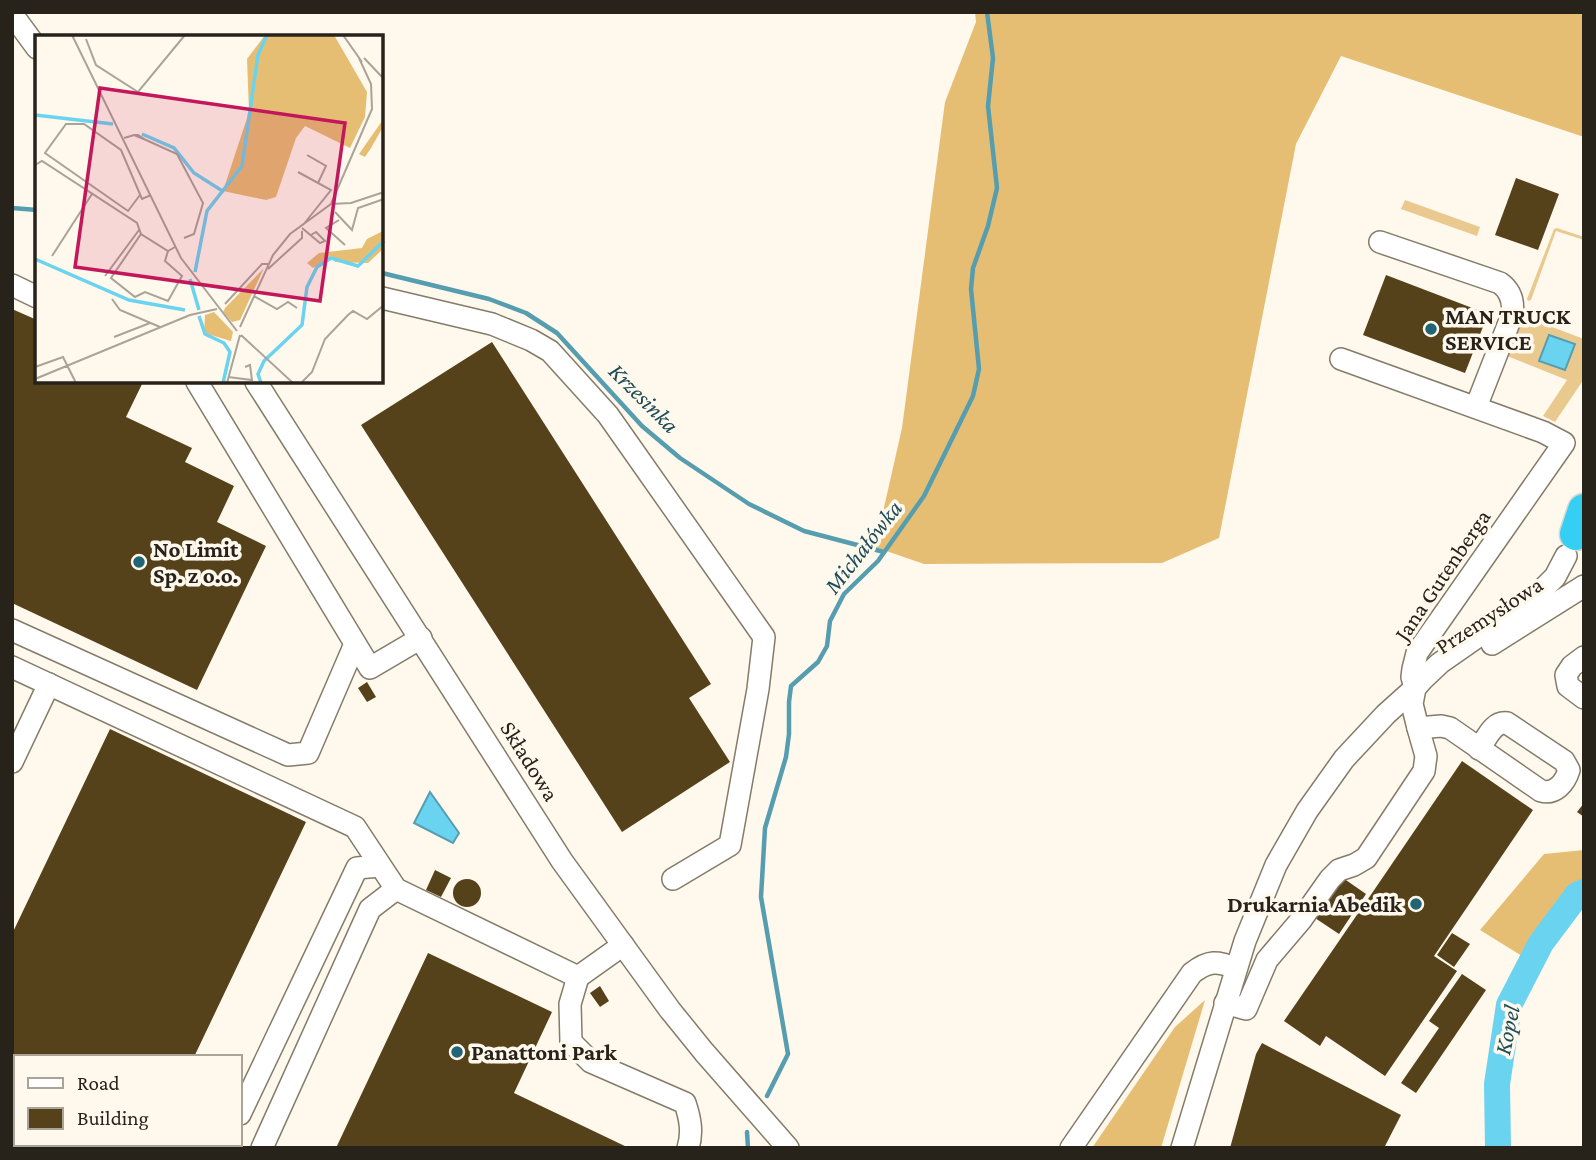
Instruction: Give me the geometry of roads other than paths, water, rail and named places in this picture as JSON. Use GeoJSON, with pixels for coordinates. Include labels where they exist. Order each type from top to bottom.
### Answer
{"type":"FeatureCollection","features":[{"type":"Feature","properties":{"kind":"street"},"geometry":{"type":"LineString","coordinates":[[12,14],[35,45]]}},
{"type":"Feature","properties":{"kind":"street"},"geometry":{"type":"LineString","coordinates":[[1341,359],[1476,407],[1511,315],[1513,304],[1509,292],[1500,283],[1380,242]]}},
{"type":"Feature","properties":{"kind":"street"},"geometry":{"type":"LineString","coordinates":[[12,285],[35,296]]}},
{"type":"Feature","properties":{"kind":"street"},"geometry":{"type":"LineString","coordinates":[[383,298],[492,324],[550,351],[608,415],[764,637],[758,689],[730,845],[673,879]]}},
{"type":"Feature","properties":{"kind":"street"},"geometry":{"type":"LineString","coordinates":[[198,383],[370,668],[421,638]]}},
{"type":"Feature","properties":{"kind":"street","name":"Składowa"},"geometry":{"type":"LineString","coordinates":[[257,383],[562,861],[670,1010],[788,1148]]}},
{"type":"Feature","properties":{"kind":"street","name":"Jana Gutenberga"},"geometry":{"type":"LineString","coordinates":[[1225,1003],[1246,1009],[1267,960],[1301,920],[1330,878],[1339,870],[1366,858],[1424,771],[1426,756],[1412,704],[1415,688],[1413,669],[1417,653],[1564,443],[1543,432],[1476,407]]}},
{"type":"Feature","properties":{"kind":"street"},"geometry":{"type":"LineString","coordinates":[[1577,532],[1568,565],[1573,573],[1584,580]]}},
{"type":"Feature","properties":{"kind":"street","name":"Przemysłowa"},"geometry":{"type":"LineString","coordinates":[[1415,688],[1454,653],[1536,596],[1555,577],[1577,532]]}},
{"type":"Feature","properties":{"kind":"street","name":"Przemysłowa"},"geometry":{"type":"LineString","coordinates":[[1415,688],[1434,682],[1584,586]]}},
{"type":"Feature","properties":{"kind":"street"},"geometry":{"type":"LineString","coordinates":[[12,630],[288,755],[308,753],[355,644]]}},
{"type":"Feature","properties":{"kind":"street"},"geometry":{"type":"LineString","coordinates":[[1584,657],[1572,666],[1566,675],[1568,685],[1584,698]]}},
{"type":"Feature","properties":{"kind":"street"},"geometry":{"type":"LineString","coordinates":[[12,667],[355,828],[396,889],[578,977]]}},
{"type":"Feature","properties":{"kind":"street"},"geometry":{"type":"LineString","coordinates":[[12,762],[49,684]]}},
{"type":"Feature","properties":{"kind":"street"},"geometry":{"type":"LineString","coordinates":[[1182,1148],[1236,968],[1266,886],[1285,848],[1321,789],[1358,742],[1415,688]]}},
{"type":"Feature","properties":{"kind":"street"},"geometry":{"type":"LineString","coordinates":[[1418,728],[1450,728],[1479,749]]}},
{"type":"Feature","properties":{"kind":"street"},"geometry":{"type":"LineString","coordinates":[[242,1110],[357,868],[380,866]]}},
{"type":"Feature","properties":{"kind":"street"},"geometry":{"type":"LineString","coordinates":[[262,1148],[370,909],[396,889]]}},
{"type":"Feature","properties":{"kind":"street"},"geometry":{"type":"LineString","coordinates":[[623,946],[578,977],[570,1004],[571,1042],[591,1062],[685,1103],[691,1121],[688,1148]]}},
{"type":"Feature","properties":{"kind":"street"},"geometry":{"type":"LineString","coordinates":[[1072,1148],[1192,973],[1212,962],[1236,968]]}},
{"type":"Feature","properties":{"kind":"water"},"geometry":{"type":"Polygon","coordinates":[[[1549,335],[1575,344],[1565,370],[1539,361],[1549,335]]]}},
{"type":"Feature","properties":{"kind":"water"},"geometry":{"type":"Polygon","coordinates":[[[430,792],[459,833],[453,843],[414,823],[430,792]]]}},
{"type":"Feature","properties":{"kind":"waterway","name":"Michałówka"},"geometry":{"type":"LineString","coordinates":[[767,1096],[788,1054],[761,897],[765,828],[786,757],[791,686],[818,662],[827,646],[830,621],[844,594],[878,561],[924,496],[973,396],[979,369],[971,289],[973,268],[988,226],[997,188],[988,106],[993,58],[987,12]]}},
{"type":"Feature","properties":{"kind":"waterway","name":"Krzesinka"},"geometry":{"type":"LineString","coordinates":[[12,208],[35,210]]}},
{"type":"Feature","properties":{"kind":"waterway","name":"Krzesinka"},"geometry":{"type":"LineString","coordinates":[[383,273],[489,299],[526,313],[557,333],[642,426],[680,458],[749,504],[804,531],[884,552]]}},
{"type":"Feature","properties":{"kind":"waterway","name":"Kopel"},"geometry":{"type":"LineString","coordinates":[[1498,1148],[1497,1084],[1509,1005],[1541,943],[1577,895],[1584,892]]}},
{"type":"Feature","properties":{"kind":"waterway","name":"Michałówka"},"geometry":{"type":"LineString","coordinates":[[747,1132],[748,1148]]}},
{"type":"Feature","properties":{"kind":"place","name":"MAN TRUCK SERVICE"},"geometry":{"type":"Point","coordinates":[1431,329]}},
{"type":"Feature","properties":{"kind":"place","name":"No Limit Sp. z o.o."},"geometry":{"type":"Point","coordinates":[139,562]}},
{"type":"Feature","properties":{"kind":"place","name":"Drukarnia Abedik"},"geometry":{"type":"Point","coordinates":[1416,904]}},
{"type":"Feature","properties":{"kind":"place","name":"Panattoni Park"},"geometry":{"type":"Point","coordinates":[457,1052]}}]}
